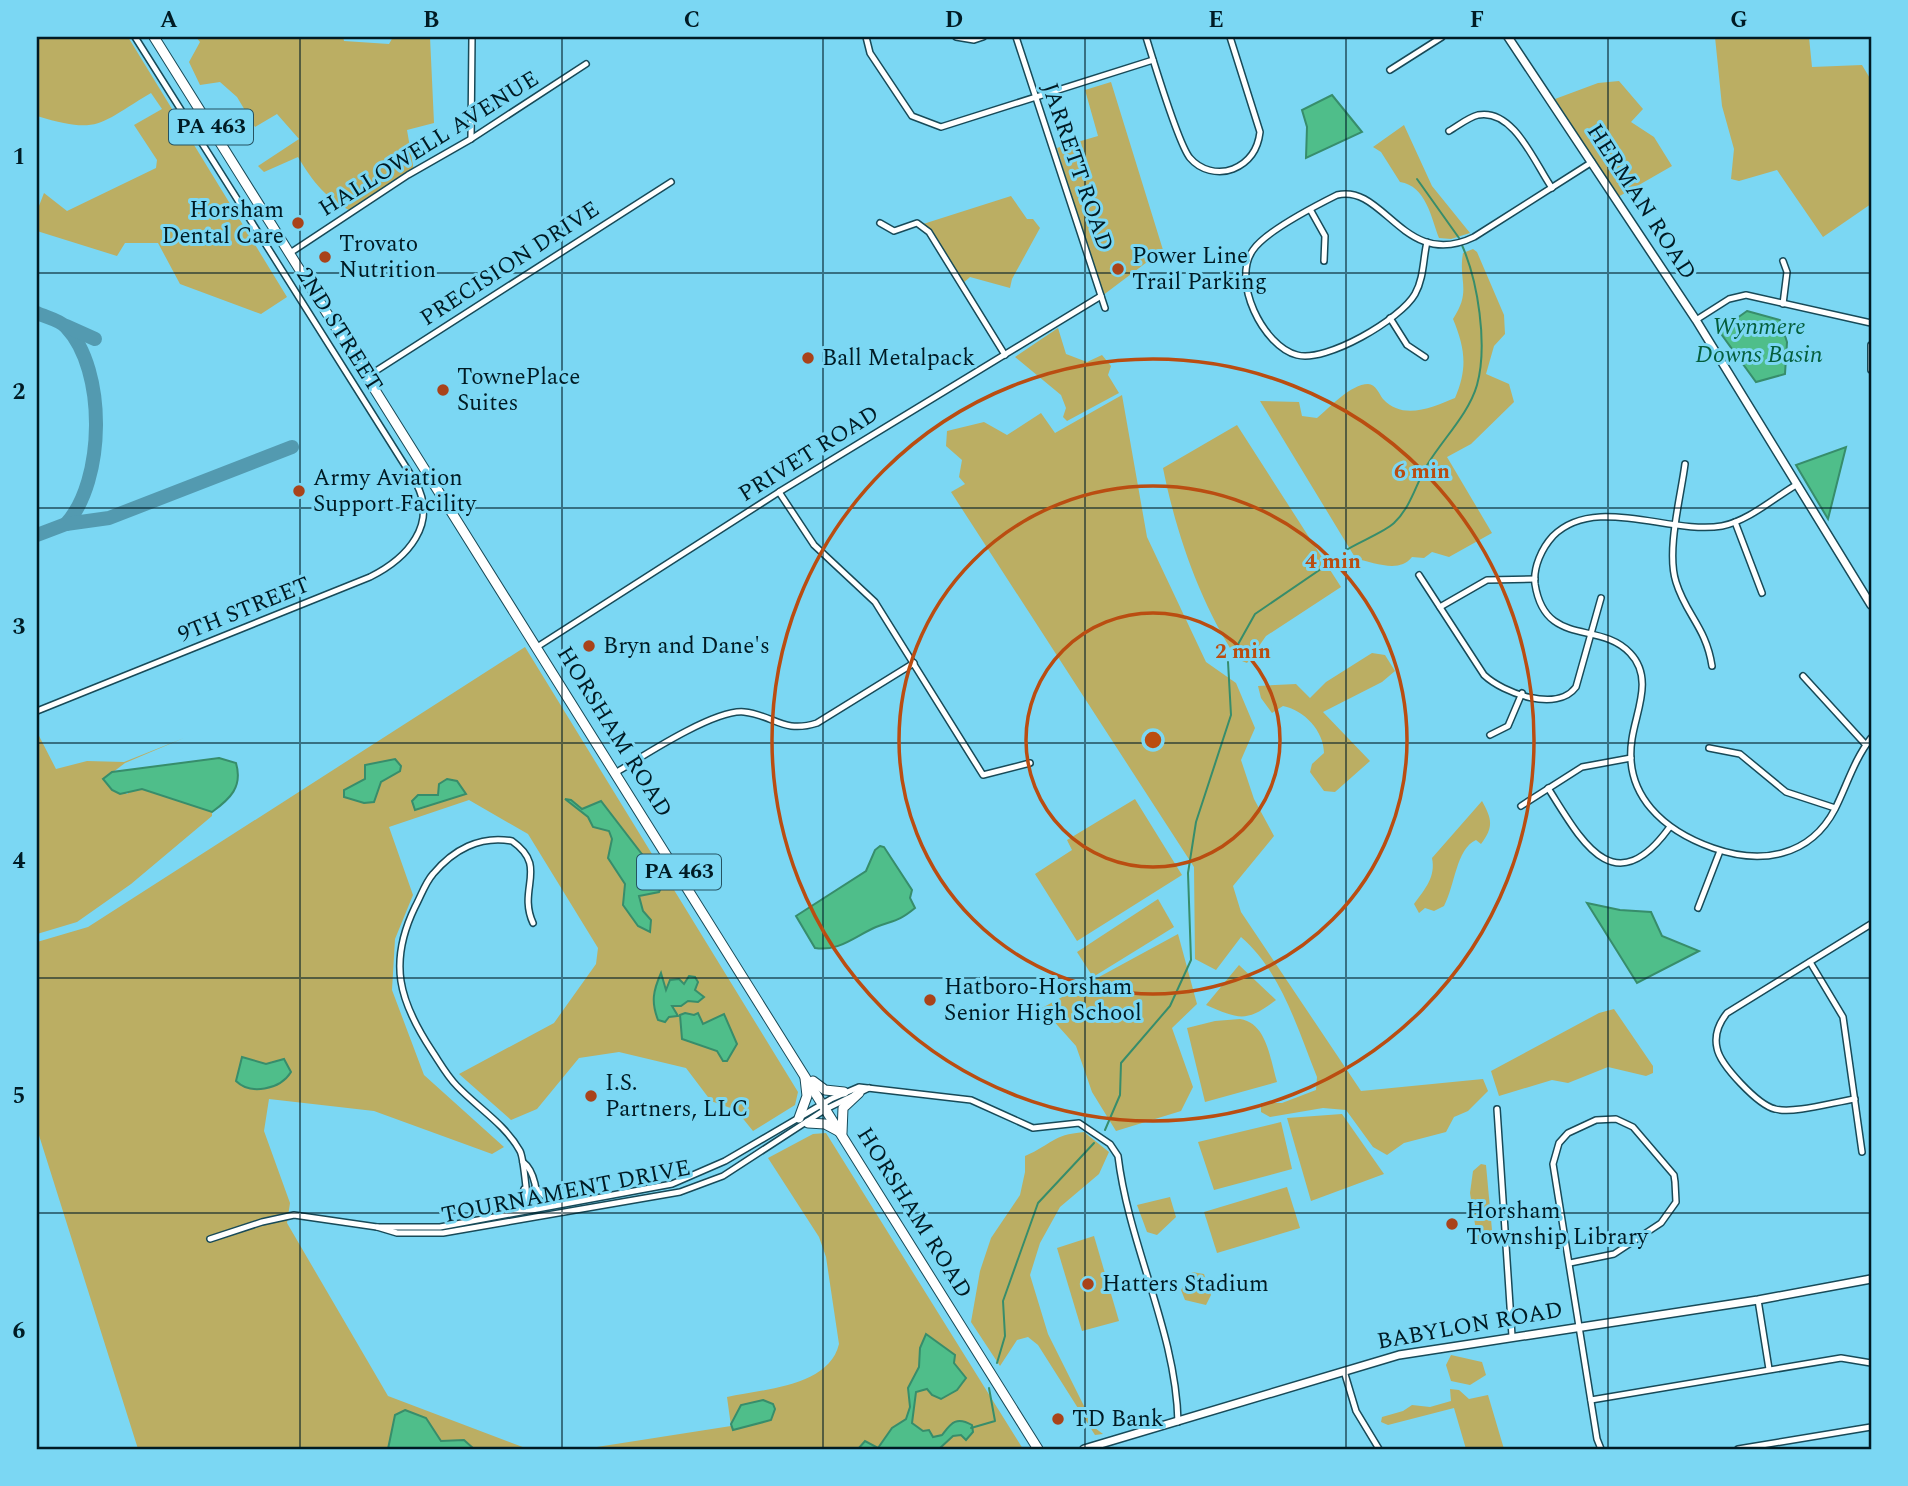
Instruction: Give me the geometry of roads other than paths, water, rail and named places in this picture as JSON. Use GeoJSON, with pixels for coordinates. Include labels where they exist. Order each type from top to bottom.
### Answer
{"type":"FeatureCollection","features":[{"type":"Feature","properties":{"kind":"main road","name":"HORSHAM ROAD"},"geometry":{"type":"LineString","coordinates":[[154,37],[617,772],[1038,1449]]}},
{"type":"Feature","properties":{"kind":"main road"},"geometry":{"type":"LineString","coordinates":[[804,1073],[825,1090],[844,1092]]}},
{"type":"Feature","properties":{"kind":"main road"},"geometry":{"type":"LineString","coordinates":[[799,1118],[807,1096],[804,1073]]}},
{"type":"Feature","properties":{"kind":"main road"},"geometry":{"type":"LineString","coordinates":[[808,1123],[825,1124],[842,1134],[843,1108],[859,1093]]}},
{"type":"Feature","properties":{"kind":"street","name":"2ND STREET"},"geometry":{"type":"LineString","coordinates":[[135,37],[425,500]]}},
{"type":"Feature","properties":{"kind":"street"},"geometry":{"type":"LineString","coordinates":[[471,139],[472,37]]}},
{"type":"Feature","properties":{"kind":"street"},"geometry":{"type":"LineString","coordinates":[[866,37],[870,53],[912,116],[929,125],[948,126],[1153,60]]}},
{"type":"Feature","properties":{"kind":"street"},"geometry":{"type":"LineString","coordinates":[[956,37],[969,40],[983,37]]}},
{"type":"Feature","properties":{"kind":"street","name":"JARRETT ROAD"},"geometry":{"type":"LineString","coordinates":[[1016,37],[1105,308]]}},
{"type":"Feature","properties":{"kind":"street"},"geometry":{"type":"LineString","coordinates":[[1146,37],[1187,155],[1204,169],[1229,171],[1252,155],[1260,132],[1230,37]]}},
{"type":"Feature","properties":{"kind":"street"},"geometry":{"type":"LineString","coordinates":[[1390,70],[1442,37]]}},
{"type":"Feature","properties":{"kind":"street","name":"HERMAN ROAD"},"geometry":{"type":"LineString","coordinates":[[1508,37],[1696,320],[1871,605]]}},
{"type":"Feature","properties":{"kind":"street","name":"HALLOWELL AVENUE"},"geometry":{"type":"LineString","coordinates":[[290,253],[408,175],[471,139],[586,64]]}},
{"type":"Feature","properties":{"kind":"street"},"geometry":{"type":"LineString","coordinates":[[1449,131],[1476,116],[1500,119],[1513,129],[1552,188]]}},
{"type":"Feature","properties":{"kind":"street"},"geometry":{"type":"LineString","coordinates":[[1427,242],[1417,291],[1409,304],[1330,353],[1316,357],[1292,354],[1274,340],[1248,299],[1244,283],[1245,264],[1263,240],[1337,195],[1362,196],[1398,228],[1427,242],[1461,242],[1592,162]]}},
{"type":"Feature","properties":{"kind":"street","name":"PRECISION DRIVE"},"geometry":{"type":"LineString","coordinates":[[368,376],[671,182]]}},
{"type":"Feature","properties":{"kind":"street"},"geometry":{"type":"LineString","coordinates":[[1311,211],[1325,236],[1324,261]]}},
{"type":"Feature","properties":{"kind":"street"},"geometry":{"type":"LineString","coordinates":[[880,223],[894,231],[917,223],[929,232],[1004,355]]}},
{"type":"Feature","properties":{"kind":"street"},"geometry":{"type":"LineString","coordinates":[[1783,261],[1787,272],[1783,303]]}},
{"type":"Feature","properties":{"kind":"street","name":"PRIVET ROAD"},"geometry":{"type":"LineString","coordinates":[[537,647],[779,492],[1101,296]]}},
{"type":"Feature","properties":{"kind":"street"},"geometry":{"type":"LineString","coordinates":[[1696,320],[1738,296],[1871,323]]}},
{"type":"Feature","properties":{"kind":"street"},"geometry":{"type":"LineString","coordinates":[[1390,318],[1403,341],[1425,357]]}},
{"type":"Feature","properties":{"kind":"street"},"geometry":{"type":"LineString","coordinates":[[1871,345],[1871,370]]}},
{"type":"Feature","properties":{"kind":"street"},"geometry":{"type":"LineString","coordinates":[[1685,464],[1673,564],[1676,583],[1708,641],[1712,666]]}},
{"type":"Feature","properties":{"kind":"street"},"geometry":{"type":"LineString","coordinates":[[1796,485],[1735,522],[1698,528],[1603,516],[1581,519],[1561,528],[1548,542],[1539,558],[1535,579],[1539,601],[1552,619],[1568,629],[1619,644],[1631,654],[1641,670],[1643,684],[1632,737],[1631,758],[1644,798],[1669,828],[1720,850],[1760,858],[1790,852],[1815,836],[1835,807],[1871,738]]}},
{"type":"Feature","properties":{"kind":"street"},"geometry":{"type":"LineString","coordinates":[[779,492],[814,545],[875,602],[983,775],[1030,763]]}},
{"type":"Feature","properties":{"kind":"street","name":"9TH STREET"},"geometry":{"type":"LineString","coordinates":[[37,711],[379,573],[398,559],[416,538],[423,522],[425,500]]}},
{"type":"Feature","properties":{"kind":"street"},"geometry":{"type":"LineString","coordinates":[[1735,522],[1762,593]]}},
{"type":"Feature","properties":{"kind":"street"},"geometry":{"type":"LineString","coordinates":[[1419,575],[1484,675],[1493,682],[1522,693],[1550,700],[1572,693],[1578,683],[1601,598]]}},
{"type":"Feature","properties":{"kind":"street"},"geometry":{"type":"LineString","coordinates":[[1440,607],[1487,579],[1535,579]]}},
{"type":"Feature","properties":{"kind":"street"},"geometry":{"type":"LineString","coordinates":[[617,772],[660,745],[727,713],[750,713],[783,727],[804,727],[817,723],[914,663]]}},
{"type":"Feature","properties":{"kind":"street"},"geometry":{"type":"LineString","coordinates":[[1802,676],[1866,745]]}},
{"type":"Feature","properties":{"kind":"street"},"geometry":{"type":"LineString","coordinates":[[1490,735],[1508,726],[1522,693]]}},
{"type":"Feature","properties":{"kind":"street"},"geometry":{"type":"LineString","coordinates":[[1709,748],[1740,754],[1786,792],[1835,807]]}},
{"type":"Feature","properties":{"kind":"street"},"geometry":{"type":"LineString","coordinates":[[1521,806],[1587,765],[1631,758]]}},
{"type":"Feature","properties":{"kind":"street"},"geometry":{"type":"LineString","coordinates":[[1548,788],[1585,846],[1594,854],[1608,860],[1627,861],[1646,853],[1669,828]]}},
{"type":"Feature","properties":{"kind":"street"},"geometry":{"type":"LineString","coordinates":[[523,1162],[529,1167],[534,1185],[537,1202],[534,1207],[528,1203],[521,1153],[506,1131],[455,1084],[414,1023],[404,999],[399,973],[400,947],[407,924],[430,876],[455,853],[483,840],[512,841],[530,858],[532,870],[526,900],[533,923]]}},
{"type":"Feature","properties":{"kind":"street"},"geometry":{"type":"LineString","coordinates":[[1698,908],[1720,850]]}},
{"type":"Feature","properties":{"kind":"street"},"geometry":{"type":"LineString","coordinates":[[1855,1099],[1783,1110],[1771,1108],[1754,1096],[1718,1053],[1717,1033],[1727,1013],[1871,925]]}},
{"type":"Feature","properties":{"kind":"street"},"geometry":{"type":"LineString","coordinates":[[1810,962],[1843,1017],[1862,1152]]}},
{"type":"Feature","properties":{"kind":"street"},"geometry":{"type":"LineString","coordinates":[[824,1107],[844,1092],[859,1087],[971,1100],[1033,1128],[1079,1123],[1110,1144],[1118,1156],[1125,1205],[1177,1384],[1178,1422]]}},
{"type":"Feature","properties":{"kind":"street"},"geometry":{"type":"LineString","coordinates":[[824,1107],[869,1088]]}},
{"type":"Feature","properties":{"kind":"street","name":"TOURNAMENT DRIVE"},"geometry":{"type":"LineString","coordinates":[[210,1239],[294,1215],[377,1227],[440,1227],[517,1210],[672,1184],[718,1165],[799,1118],[824,1107]]}},
{"type":"Feature","properties":{"kind":"street","name":"TOURNAMENT DRIVE"},"geometry":{"type":"LineString","coordinates":[[377,1227],[397,1233],[443,1233],[666,1196],[723,1176],[808,1123],[824,1107]]}},
{"type":"Feature","properties":{"kind":"street"},"geometry":{"type":"LineString","coordinates":[[1497,1109],[1512,1336]]}},
{"type":"Feature","properties":{"kind":"street"},"geometry":{"type":"LineString","coordinates":[[1570,1263],[1607,1256],[1629,1246],[1667,1217],[1676,1202],[1674,1175],[1633,1127],[1616,1119],[1596,1121],[1568,1133],[1555,1153],[1553,1164],[1601,1449]]}},
{"type":"Feature","properties":{"kind":"street"},"geometry":{"type":"LineString","coordinates":[[517,1210],[525,1185]]}},
{"type":"Feature","properties":{"kind":"street"},"geometry":{"type":"LineString","coordinates":[[534,1185],[553,1204]]}},
{"type":"Feature","properties":{"kind":"street","name":"BABYLON ROAD"},"geometry":{"type":"LineString","coordinates":[[1084,1449],[1399,1355],[1758,1300],[1871,1279]]}},
{"type":"Feature","properties":{"kind":"street"},"geometry":{"type":"LineString","coordinates":[[1758,1300],[1769,1369]]}},
{"type":"Feature","properties":{"kind":"street"},"geometry":{"type":"LineString","coordinates":[[1591,1400],[1841,1358],[1871,1363]]}},
{"type":"Feature","properties":{"kind":"street"},"geometry":{"type":"LineString","coordinates":[[1344,1371],[1356,1410],[1379,1449]]}},
{"type":"Feature","properties":{"kind":"street"},"geometry":{"type":"LineString","coordinates":[[1738,1449],[1871,1427]]}},
{"type":"Feature","properties":{"kind":"water"},"geometry":{"type":"Polygon","coordinates":[[[1332,95],[1362,132],[1306,158],[1307,127],[1302,110],[1332,95]]]}},
{"type":"Feature","properties":{"kind":"water","name":"Wynmere Downs Basin"},"geometry":{"type":"Polygon","coordinates":[[[1747,311],[1780,320],[1787,342],[1785,374],[1756,382],[1719,331],[1747,311]]]}},
{"type":"Feature","properties":{"kind":"water"},"geometry":{"type":"Polygon","coordinates":[[[1846,447],[1828,519],[1796,465],[1846,447]]]}},
{"type":"Feature","properties":{"kind":"water"},"geometry":{"type":"Polygon","coordinates":[[[219,758],[236,763],[238,779],[233,792],[212,812],[142,789],[120,794],[112,790],[103,779],[112,772],[219,758]]]}},
{"type":"Feature","properties":{"kind":"water"},"geometry":{"type":"Polygon","coordinates":[[[395,759],[401,766],[400,771],[381,782],[374,802],[364,803],[344,797],[344,790],[365,779],[365,765],[395,759]]]}},
{"type":"Feature","properties":{"kind":"water"},"geometry":{"type":"Polygon","coordinates":[[[447,779],[457,781],[466,794],[415,810],[412,801],[418,795],[438,795],[439,784],[447,779]]]}},
{"type":"Feature","properties":{"kind":"water"},"geometry":{"type":"Polygon","coordinates":[[[565,799],[571,800],[582,809],[601,801],[661,879],[663,884],[659,892],[639,896],[643,911],[651,920],[650,932],[638,926],[623,905],[625,884],[608,858],[612,839],[609,831],[593,827],[588,817],[565,799]]]}},
{"type":"Feature","properties":{"kind":"water"},"geometry":{"type":"Polygon","coordinates":[[[880,846],[884,847],[912,890],[910,898],[915,908],[900,918],[832,948],[815,948],[796,916],[866,871],[875,850],[880,846]]]}},
{"type":"Feature","properties":{"kind":"water"},"geometry":{"type":"Polygon","coordinates":[[[1587,903],[1620,910],[1651,912],[1662,936],[1699,951],[1637,983],[1587,903]]]}},
{"type":"Feature","properties":{"kind":"water"},"geometry":{"type":"Polygon","coordinates":[[[661,973],[666,990],[670,980],[679,979],[684,984],[689,976],[695,977],[698,982],[695,990],[704,997],[698,1002],[688,1001],[681,1006],[672,1006],[678,1016],[669,1017],[665,1022],[658,1020],[654,996],[661,973]]]}},
{"type":"Feature","properties":{"kind":"water"},"geometry":{"type":"Polygon","coordinates":[[[698,1013],[703,1024],[724,1014],[737,1044],[727,1061],[723,1061],[717,1051],[682,1039],[680,1015],[698,1013]]]}},
{"type":"Feature","properties":{"kind":"water"},"geometry":{"type":"Polygon","coordinates":[[[242,1057],[266,1064],[284,1059],[291,1072],[280,1083],[265,1088],[249,1088],[236,1081],[242,1057]]]}},
{"type":"Feature","properties":{"kind":"water"},"geometry":{"type":"Polygon","coordinates":[[[926,1334],[955,1355],[954,1363],[966,1378],[957,1390],[941,1399],[927,1389],[916,1392],[912,1423],[923,1431],[929,1430],[933,1437],[942,1435],[957,1421],[972,1425],[973,1432],[966,1440],[961,1435],[953,1436],[939,1449],[858,1449],[865,1441],[878,1448],[892,1428],[906,1419],[910,1407],[908,1388],[919,1367],[920,1348],[926,1334]]]}},
{"type":"Feature","properties":{"kind":"water"},"geometry":{"type":"Polygon","coordinates":[[[763,1400],[773,1404],[775,1409],[771,1420],[733,1430],[731,1424],[741,1405],[763,1400]]]}},
{"type":"Feature","properties":{"kind":"water"},"geometry":{"type":"Polygon","coordinates":[[[405,1410],[426,1418],[441,1441],[464,1440],[474,1449],[388,1449],[395,1415],[405,1410]]]}},
{"type":"Feature","properties":{"kind":"waterway"},"geometry":{"type":"LineString","coordinates":[[1417,179],[1459,238]]}},
{"type":"Feature","properties":{"kind":"waterway"},"geometry":{"type":"LineString","coordinates":[[1343,552],[1384,530],[1400,516],[1410,502],[1429,462],[1462,415],[1477,385],[1482,351],[1480,313],[1472,275],[1461,243]]}},
{"type":"Feature","properties":{"kind":"waterway"},"geometry":{"type":"LineString","coordinates":[[1232,655],[1255,614],[1337,558]]}},
{"type":"Feature","properties":{"kind":"waterway"},"geometry":{"type":"LineString","coordinates":[[1105,1130],[1120,1095],[1121,1063],[1170,1006],[1191,960],[1188,873],[1196,822],[1231,715],[1228,662]]}},
{"type":"Feature","properties":{"kind":"waterway"},"geometry":{"type":"LineString","coordinates":[[997,1363],[1005,1336],[1003,1301],[1038,1203],[1094,1143]]}},
{"type":"Feature","properties":{"kind":"waterway"},"geometry":{"type":"LineString","coordinates":[[971,1428],[995,1421],[989,1388]]}},
{"type":"Feature","properties":{"kind":"place","name":"Horsham Dental Care"},"geometry":{"type":"Point","coordinates":[298,223]}},
{"type":"Feature","properties":{"kind":"place","name":"Trovato Nutrition"},"geometry":{"type":"Point","coordinates":[325,257]}},
{"type":"Feature","properties":{"kind":"place","name":"Power Line Trail Parking"},"geometry":{"type":"Point","coordinates":[1118,269]}},
{"type":"Feature","properties":{"kind":"place","name":"Ball Metalpack"},"geometry":{"type":"Point","coordinates":[808,358]}},
{"type":"Feature","properties":{"kind":"place","name":"TownePlace Suites"},"geometry":{"type":"Point","coordinates":[443,390]}},
{"type":"Feature","properties":{"kind":"place","name":"Army Aviation Support Facility"},"geometry":{"type":"Point","coordinates":[299,491]}},
{"type":"Feature","properties":{"kind":"place","name":"Bryn and Dane's"},"geometry":{"type":"Point","coordinates":[589,646]}},
{"type":"Feature","properties":{"kind":"place","name":"Hatboro-Horsham Senior High School"},"geometry":{"type":"Point","coordinates":[930,1000]}},
{"type":"Feature","properties":{"kind":"place","name":"I.S. Partners, LLC"},"geometry":{"type":"Point","coordinates":[591,1096]}},
{"type":"Feature","properties":{"kind":"place","name":"Horsham Township Library"},"geometry":{"type":"Point","coordinates":[1452,1224]}},
{"type":"Feature","properties":{"kind":"place","name":"Hatters Stadium"},"geometry":{"type":"Point","coordinates":[1088,1284]}},
{"type":"Feature","properties":{"kind":"place","name":"TD Bank"},"geometry":{"type":"Point","coordinates":[1058,1419]}}]}
